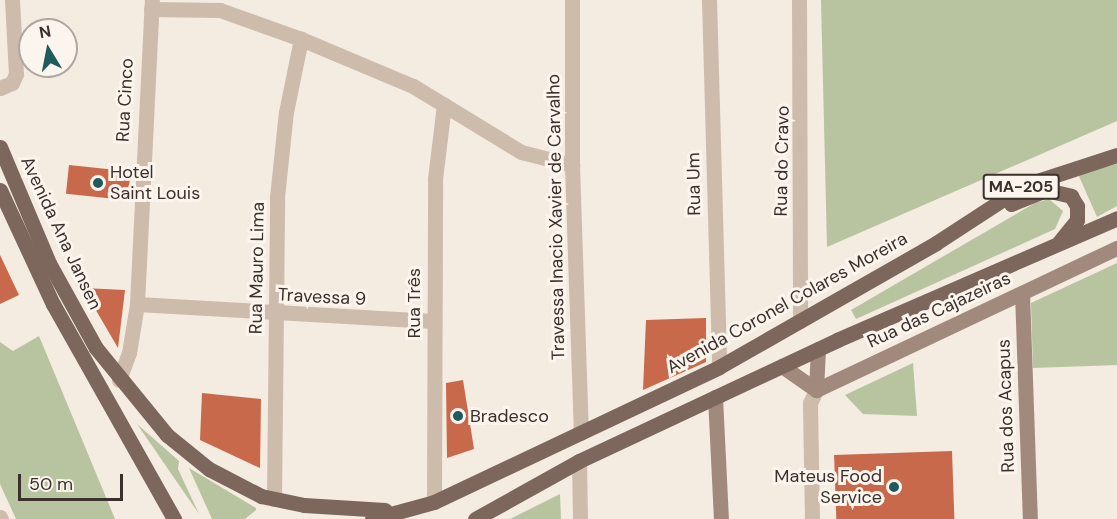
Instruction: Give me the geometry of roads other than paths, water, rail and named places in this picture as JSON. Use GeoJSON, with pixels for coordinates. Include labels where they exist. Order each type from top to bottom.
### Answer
{"type":"FeatureCollection","features":[{"type":"Feature","properties":{"kind":"main road","name":"Avenida Ana Jansen"},"geometry":{"type":"LineString","coordinates":[[0,147],[67,299],[119,380],[190,455],[225,479],[274,499],[354,510],[415,508]]}},
{"type":"Feature","properties":{"kind":"main road","name":"Avenida Coronel Colares Moreira"},"geometry":{"type":"LineString","coordinates":[[372,519],[434,502],[719,367],[936,243],[1025,185],[1117,155]]}},
{"type":"Feature","properties":{"kind":"main road"},"geometry":{"type":"LineString","coordinates":[[936,243],[1029,195],[1061,190],[1076,202],[1077,220],[1068,235],[1046,251]]}},
{"type":"Feature","properties":{"kind":"main road","name":"Avenida Ana Jansen"},"geometry":{"type":"LineString","coordinates":[[1,197],[53,304],[174,519]]}},
{"type":"Feature","properties":{"kind":"main road"},"geometry":{"type":"LineString","coordinates":[[475,519],[579,461],[715,397],[818,349],[1117,218]]}},
{"type":"Feature","properties":{"kind":"street"},"geometry":{"type":"LineString","coordinates":[[0,87],[12,83],[16,74],[12,0]]}},
{"type":"Feature","properties":{"kind":"street","name":"Travessa Inacio Xavier de Carvalho"},"geometry":{"type":"LineString","coordinates":[[572,0],[572,165],[581,433]]}},
{"type":"Feature","properties":{"kind":"street","name":"Rua Um"},"geometry":{"type":"LineString","coordinates":[[709,0],[719,367]]}},
{"type":"Feature","properties":{"kind":"street","name":"Rua do Cravo"},"geometry":{"type":"LineString","coordinates":[[799,0],[800,321]]}},
{"type":"Feature","properties":{"kind":"street"},"geometry":{"type":"LineString","coordinates":[[152,4],[220,10],[301,39],[392,76],[521,152],[572,165]]}},
{"type":"Feature","properties":{"kind":"street","name":"Rua Cinco"},"geometry":{"type":"LineString","coordinates":[[119,380],[129,353],[137,304],[152,4]]}},
{"type":"Feature","properties":{"kind":"street","name":"Rua Mauro Lima"},"geometry":{"type":"LineString","coordinates":[[274,499],[277,197],[286,112],[301,39]]}},
{"type":"Feature","properties":{"kind":"street","name":"Rua Três"},"geometry":{"type":"LineString","coordinates":[[434,502],[435,169],[444,105]]}},
{"type":"Feature","properties":{"kind":"street","name":"Rua das Cajazeiras"},"geometry":{"type":"LineString","coordinates":[[816,390],[1117,248]]}},
{"type":"Feature","properties":{"kind":"street","name":"Rua dos Acapus"},"geometry":{"type":"LineString","coordinates":[[1022,293],[1030,519]]}},
{"type":"Feature","properties":{"kind":"street","name":"Travessa 9"},"geometry":{"type":"LineString","coordinates":[[137,304],[275,314],[434,321]]}},
{"type":"Feature","properties":{"kind":"street"},"geometry":{"type":"LineString","coordinates":[[812,519],[810,404],[816,390],[818,349]]}},
{"type":"Feature","properties":{"kind":"street"},"geometry":{"type":"LineString","coordinates":[[782,366],[816,390]]}},
{"type":"Feature","properties":{"kind":"street"},"geometry":{"type":"LineString","coordinates":[[715,397],[721,519]]}},
{"type":"Feature","properties":{"kind":"street"},"geometry":{"type":"LineString","coordinates":[[579,461],[580,519]]}},
{"type":"Feature","properties":{"kind":"place","name":"Hotel Saint Louis"},"geometry":{"type":"Point","coordinates":[98,183]}},
{"type":"Feature","properties":{"kind":"place","name":"Bradesco"},"geometry":{"type":"Point","coordinates":[458,416]}},
{"type":"Feature","properties":{"kind":"place","name":"Mateus Food Service"},"geometry":{"type":"Point","coordinates":[894,487]}}]}
